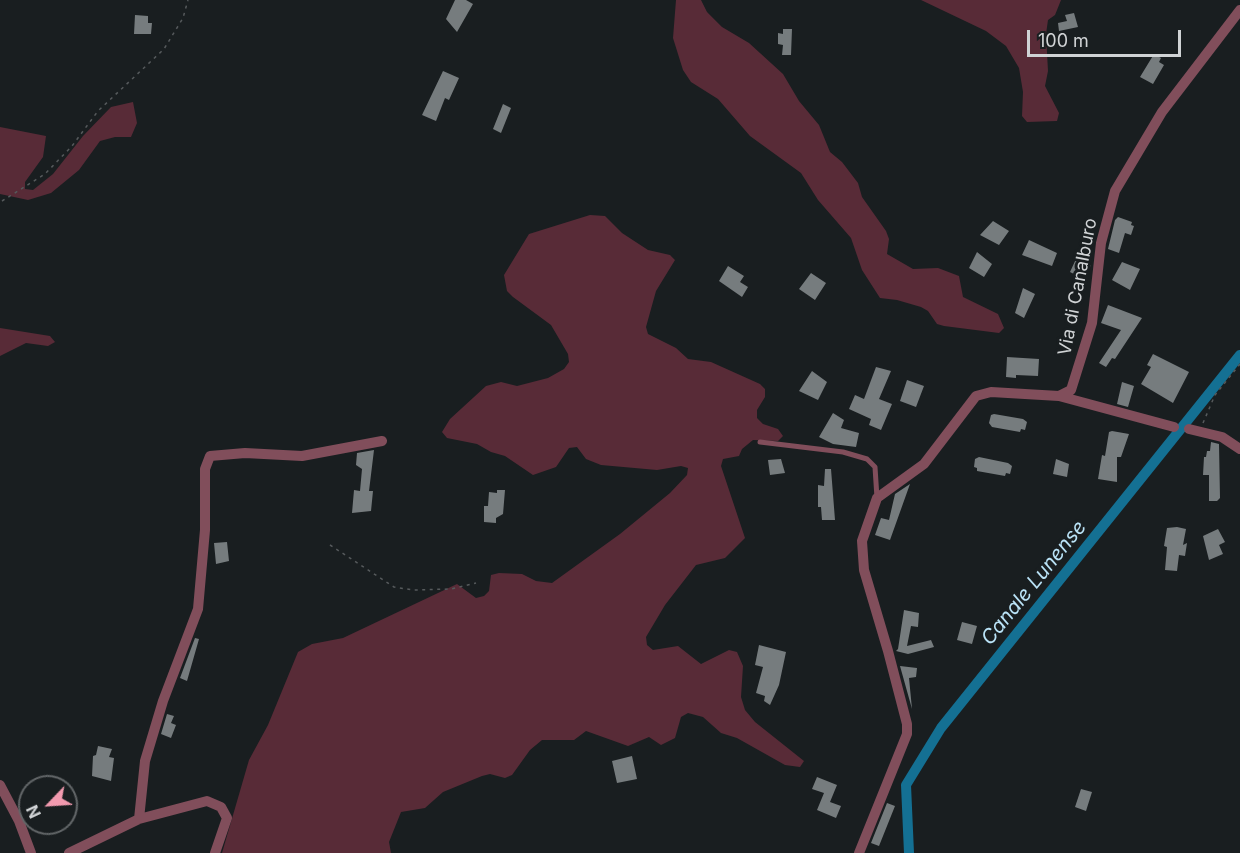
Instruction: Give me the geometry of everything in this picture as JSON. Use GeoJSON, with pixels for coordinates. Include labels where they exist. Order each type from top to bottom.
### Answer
{"type":"FeatureCollection","features":[{"type":"Feature","properties":{"kind":"street","name":"Via di Canalburo"},"geometry":{"type":"LineString","coordinates":[[1059,396],[1071,390],[1075,384],[1092,323],[1101,243],[1115,191],[1162,112],[1240,10]]}},
{"type":"Feature","properties":{"kind":"street"},"geometry":{"type":"LineString","coordinates":[[859,853],[907,734],[907,724],[888,651],[864,570],[862,541],[877,498],[924,464],[976,396],[992,392],[1059,396],[1174,427]]}},
{"type":"Feature","properties":{"kind":"street"},"geometry":{"type":"LineString","coordinates":[[1194,430],[1222,437],[1240,449]]}},
{"type":"Feature","properties":{"kind":"street"},"geometry":{"type":"LineString","coordinates":[[139,819],[145,760],[163,701],[198,609],[205,530],[205,469],[210,456],[245,453],[303,456],[382,441]]}},
{"type":"Feature","properties":{"kind":"street"},"geometry":{"type":"LineString","coordinates":[[0,785],[19,821],[31,853]]}},
{"type":"Feature","properties":{"kind":"street"},"geometry":{"type":"LineString","coordinates":[[69,853],[139,819],[207,801],[221,807],[227,818],[215,853]]}},
{"type":"Feature","properties":{"kind":"lane"},"geometry":{"type":"LineString","coordinates":[[760,442],[843,452],[867,459],[875,467],[877,498]]}},
{"type":"Feature","properties":{"kind":"path"},"geometry":{"type":"LineString","coordinates":[[2,201],[45,174],[72,146],[98,111],[164,49],[183,18],[188,0]]}},
{"type":"Feature","properties":{"kind":"path"},"geometry":{"type":"LineString","coordinates":[[1194,430],[1215,395],[1240,364]]}},
{"type":"Feature","properties":{"kind":"path"},"geometry":{"type":"LineString","coordinates":[[330,545],[394,587],[413,590],[450,589],[476,583]]}},
{"type":"Feature","properties":{"kind":"shaded area"},"geometry":{"type":"Polygon","coordinates":[[[676,0],[701,0],[707,12],[722,27],[749,43],[783,74],[799,101],[819,125],[830,152],[842,162],[858,183],[862,197],[886,231],[889,239],[887,254],[913,269],[938,268],[959,276],[963,297],[998,314],[1004,328],[999,333],[937,324],[928,311],[921,307],[880,298],[862,270],[851,238],[818,200],[801,173],[750,136],[718,99],[691,82],[683,70],[673,38],[676,0]]]}},
{"type":"Feature","properties":{"kind":"shaded area"},"geometry":{"type":"Polygon","coordinates":[[[921,0],[1061,0],[1055,15],[1048,20],[1046,34],[1048,71],[1045,86],[1059,113],[1057,121],[1027,122],[1022,116],[1023,92],[1019,68],[1006,46],[986,31],[921,0]]]}},
{"type":"Feature","properties":{"kind":"shaded area"},"geometry":{"type":"Polygon","coordinates":[[[133,102],[137,123],[131,137],[115,137],[100,141],[79,170],[51,193],[28,200],[0,194],[0,127],[46,136],[43,157],[25,182],[25,189],[33,190],[53,174],[83,136],[111,107],[133,102]]]}},
{"type":"Feature","properties":{"kind":"shaded area"},"geometry":{"type":"Polygon","coordinates":[[[590,215],[605,216],[622,233],[648,250],[670,255],[675,260],[656,291],[646,327],[648,334],[676,348],[688,359],[711,362],[760,384],[765,389],[765,397],[757,410],[757,418],[763,424],[778,429],[783,436],[778,441],[753,440],[742,449],[739,456],[723,459],[721,466],[745,538],[725,558],[696,565],[665,605],[646,637],[647,645],[653,650],[678,646],[701,664],[729,650],[737,652],[743,666],[741,697],[745,710],[755,722],[804,761],[800,767],[785,765],[737,738],[721,733],[703,717],[688,713],[681,717],[675,738],[661,745],[649,737],[628,746],[586,731],[574,740],[542,740],[530,750],[512,775],[505,778],[490,774],[482,776],[443,792],[425,808],[401,812],[389,842],[391,853],[222,853],[249,760],[268,725],[298,652],[312,644],[343,638],[457,584],[476,598],[484,596],[489,591],[491,575],[499,573],[522,574],[536,581],[552,583],[620,534],[670,493],[687,475],[688,468],[681,466],[657,470],[601,465],[586,459],[577,447],[569,448],[556,467],[533,475],[505,456],[491,452],[477,444],[447,438],[442,432],[450,419],[486,386],[501,382],[517,386],[548,378],[564,369],[569,362],[568,354],[551,325],[507,291],[504,275],[529,234],[590,215]]]}},
{"type":"Feature","properties":{"kind":"shaded area"},"geometry":{"type":"Polygon","coordinates":[[[0,328],[50,336],[55,342],[48,346],[26,343],[0,356],[0,328]]]}},
{"type":"Feature","properties":{"kind":"building"},"geometry":{"type":"Polygon","coordinates":[[[455,0],[466,0],[473,4],[457,32],[446,19],[455,0]]]}},
{"type":"Feature","properties":{"kind":"building"},"geometry":{"type":"Polygon","coordinates":[[[1074,13],[1078,27],[1059,31],[1058,23],[1067,21],[1065,15],[1074,13]]]}},
{"type":"Feature","properties":{"kind":"building"},"geometry":{"type":"Polygon","coordinates":[[[135,15],[148,16],[148,23],[152,23],[151,34],[134,34],[135,15]]]}},
{"type":"Feature","properties":{"kind":"building"},"geometry":{"type":"Polygon","coordinates":[[[783,29],[792,29],[791,55],[782,55],[783,45],[778,44],[778,33],[783,34],[783,29]]]}},
{"type":"Feature","properties":{"kind":"building"},"geometry":{"type":"Polygon","coordinates":[[[1154,54],[1161,58],[1159,62],[1164,65],[1153,84],[1140,77],[1154,54]]]}},
{"type":"Feature","properties":{"kind":"building"},"geometry":{"type":"Polygon","coordinates":[[[443,71],[459,78],[449,100],[445,98],[436,121],[422,115],[443,71]]]}},
{"type":"Feature","properties":{"kind":"building"},"geometry":{"type":"Polygon","coordinates":[[[503,104],[511,108],[501,133],[493,129],[503,104]]]}},
{"type":"Feature","properties":{"kind":"building"},"geometry":{"type":"Polygon","coordinates":[[[1118,217],[1132,222],[1131,225],[1134,226],[1131,235],[1125,233],[1119,253],[1108,249],[1115,220],[1118,217]]]}},
{"type":"Feature","properties":{"kind":"building"},"geometry":{"type":"Polygon","coordinates":[[[993,221],[1009,231],[999,245],[980,235],[993,221]]]}},
{"type":"Feature","properties":{"kind":"building"},"geometry":{"type":"Polygon","coordinates":[[[1029,240],[1057,253],[1052,266],[1022,255],[1029,240]]]}},
{"type":"Feature","properties":{"kind":"building"},"geometry":{"type":"Polygon","coordinates":[[[977,252],[992,264],[984,277],[969,268],[977,252]]]}},
{"type":"Feature","properties":{"kind":"building"},"geometry":{"type":"Polygon","coordinates":[[[1076,259],[1091,265],[1084,279],[1070,272],[1076,259]]]}},
{"type":"Feature","properties":{"kind":"building"},"geometry":{"type":"Polygon","coordinates":[[[1122,262],[1140,269],[1130,290],[1112,280],[1122,262]]]}},
{"type":"Feature","properties":{"kind":"building"},"geometry":{"type":"Polygon","coordinates":[[[728,266],[744,276],[740,282],[748,287],[742,297],[719,281],[728,266]]]}},
{"type":"Feature","properties":{"kind":"building"},"geometry":{"type":"Polygon","coordinates":[[[811,273],[826,283],[815,300],[799,289],[811,273]]]}},
{"type":"Feature","properties":{"kind":"building"},"geometry":{"type":"Polygon","coordinates":[[[1023,288],[1035,294],[1024,318],[1015,313],[1023,288]]]}},
{"type":"Feature","properties":{"kind":"building"},"geometry":{"type":"Polygon","coordinates":[[[1108,305],[1142,318],[1115,359],[1112,358],[1106,367],[1099,363],[1121,330],[1101,323],[1108,305]]]}},
{"type":"Feature","properties":{"kind":"building"},"geometry":{"type":"Polygon","coordinates":[[[1153,354],[1189,372],[1173,403],[1141,384],[1151,367],[1147,365],[1153,354]]]}},
{"type":"Feature","properties":{"kind":"building"},"geometry":{"type":"Polygon","coordinates":[[[1007,357],[1039,359],[1038,376],[1006,377],[1007,357]]]}},
{"type":"Feature","properties":{"kind":"building"},"geometry":{"type":"Polygon","coordinates":[[[876,367],[891,371],[879,399],[892,404],[881,430],[869,425],[871,419],[849,409],[855,395],[864,399],[876,367]]]}},
{"type":"Feature","properties":{"kind":"building"},"geometry":{"type":"Polygon","coordinates":[[[812,371],[827,382],[818,400],[799,391],[812,371]]]}},
{"type":"Feature","properties":{"kind":"building"},"geometry":{"type":"Polygon","coordinates":[[[907,380],[924,386],[916,407],[900,401],[907,380]]]}},
{"type":"Feature","properties":{"kind":"building"},"geometry":{"type":"Polygon","coordinates":[[[1122,382],[1134,386],[1128,407],[1117,404],[1122,382]]]}},
{"type":"Feature","properties":{"kind":"building"},"geometry":{"type":"Polygon","coordinates":[[[833,413],[844,420],[841,428],[859,433],[856,447],[833,444],[819,437],[833,413]]]}},
{"type":"Feature","properties":{"kind":"building"},"geometry":{"type":"Polygon","coordinates":[[[991,415],[1023,419],[1027,422],[1025,430],[1021,429],[1020,432],[992,427],[989,423],[991,415]]]}},
{"type":"Feature","properties":{"kind":"building"},"geometry":{"type":"Polygon","coordinates":[[[1109,432],[1129,434],[1121,457],[1117,457],[1117,482],[1098,479],[1102,455],[1105,456],[1109,432]]]}},
{"type":"Feature","properties":{"kind":"building"},"geometry":{"type":"Polygon","coordinates":[[[1211,442],[1219,444],[1220,498],[1217,501],[1209,501],[1209,475],[1203,475],[1204,457],[1207,451],[1210,451],[1211,442]]]}},
{"type":"Feature","properties":{"kind":"building"},"geometry":{"type":"Polygon","coordinates":[[[374,450],[369,491],[373,491],[371,511],[352,513],[354,490],[360,491],[362,469],[356,465],[357,453],[374,450]]]}},
{"type":"Feature","properties":{"kind":"building"},"geometry":{"type":"Polygon","coordinates":[[[979,457],[1008,463],[1012,466],[1010,474],[1006,473],[1005,476],[977,471],[974,467],[975,459],[979,457]]]}},
{"type":"Feature","properties":{"kind":"building"},"geometry":{"type":"Polygon","coordinates":[[[781,459],[785,473],[770,475],[768,460],[781,459]]]}},
{"type":"Feature","properties":{"kind":"building"},"geometry":{"type":"Polygon","coordinates":[[[1056,459],[1069,464],[1067,477],[1053,474],[1056,459]]]}},
{"type":"Feature","properties":{"kind":"building"},"geometry":{"type":"Polygon","coordinates":[[[825,469],[831,469],[835,520],[822,520],[821,507],[818,507],[818,485],[824,486],[825,469]]]}},
{"type":"Feature","properties":{"kind":"building"},"geometry":{"type":"Polygon","coordinates":[[[910,484],[890,540],[875,535],[881,518],[889,520],[895,494],[910,484]]]}},
{"type":"Feature","properties":{"kind":"building"},"geometry":{"type":"Polygon","coordinates":[[[497,490],[505,490],[503,514],[496,518],[496,523],[484,522],[484,506],[488,506],[489,492],[497,493],[497,490]]]}},
{"type":"Feature","properties":{"kind":"building"},"geometry":{"type":"Polygon","coordinates":[[[1167,528],[1186,529],[1183,545],[1187,543],[1185,556],[1179,555],[1177,571],[1165,570],[1167,547],[1164,546],[1167,528]]]}},
{"type":"Feature","properties":{"kind":"building"},"geometry":{"type":"Polygon","coordinates":[[[1218,529],[1225,542],[1219,545],[1223,554],[1209,560],[1203,536],[1218,529]]]}},
{"type":"Feature","properties":{"kind":"building"},"geometry":{"type":"Polygon","coordinates":[[[227,542],[229,561],[216,564],[214,543],[227,542]]]}},
{"type":"Feature","properties":{"kind":"building"},"geometry":{"type":"Polygon","coordinates":[[[904,610],[919,613],[918,627],[911,626],[907,646],[931,640],[934,647],[908,654],[896,651],[904,610]]]}},
{"type":"Feature","properties":{"kind":"building"},"geometry":{"type":"Polygon","coordinates":[[[962,622],[977,626],[972,644],[957,640],[962,622]]]}},
{"type":"Feature","properties":{"kind":"building"},"geometry":{"type":"Polygon","coordinates":[[[195,638],[199,639],[187,681],[180,678],[195,638]]]}},
{"type":"Feature","properties":{"kind":"building"},"geometry":{"type":"Polygon","coordinates":[[[759,645],[786,652],[779,685],[770,705],[764,701],[765,696],[756,693],[763,667],[755,665],[759,645]]]}},
{"type":"Feature","properties":{"kind":"building"},"geometry":{"type":"Polygon","coordinates":[[[900,666],[917,668],[916,677],[909,678],[912,709],[900,666]]]}},
{"type":"Feature","properties":{"kind":"building"},"geometry":{"type":"Polygon","coordinates":[[[167,714],[174,716],[171,723],[176,725],[171,738],[161,734],[167,714]]]}},
{"type":"Feature","properties":{"kind":"building"},"geometry":{"type":"Polygon","coordinates":[[[98,746],[112,749],[109,757],[114,758],[111,781],[92,776],[93,756],[96,755],[98,746]]]}},
{"type":"Feature","properties":{"kind":"building"},"geometry":{"type":"Polygon","coordinates":[[[632,756],[637,779],[617,783],[612,761],[632,756]]]}},
{"type":"Feature","properties":{"kind":"building"},"geometry":{"type":"Polygon","coordinates":[[[817,777],[837,785],[830,802],[841,806],[836,818],[817,810],[824,793],[812,789],[817,777]]]}},
{"type":"Feature","properties":{"kind":"building"},"geometry":{"type":"Polygon","coordinates":[[[1081,789],[1092,792],[1086,811],[1075,807],[1081,789]]]}},
{"type":"Feature","properties":{"kind":"building"},"geometry":{"type":"Polygon","coordinates":[[[887,803],[895,806],[879,846],[871,843],[887,803]]]}},
{"type":"Feature","properties":{"kind":"waterway","name":"Canale Lunense"},"geometry":{"type":"LineString","coordinates":[[909,853],[906,785],[941,728],[1240,355]]}}]}
